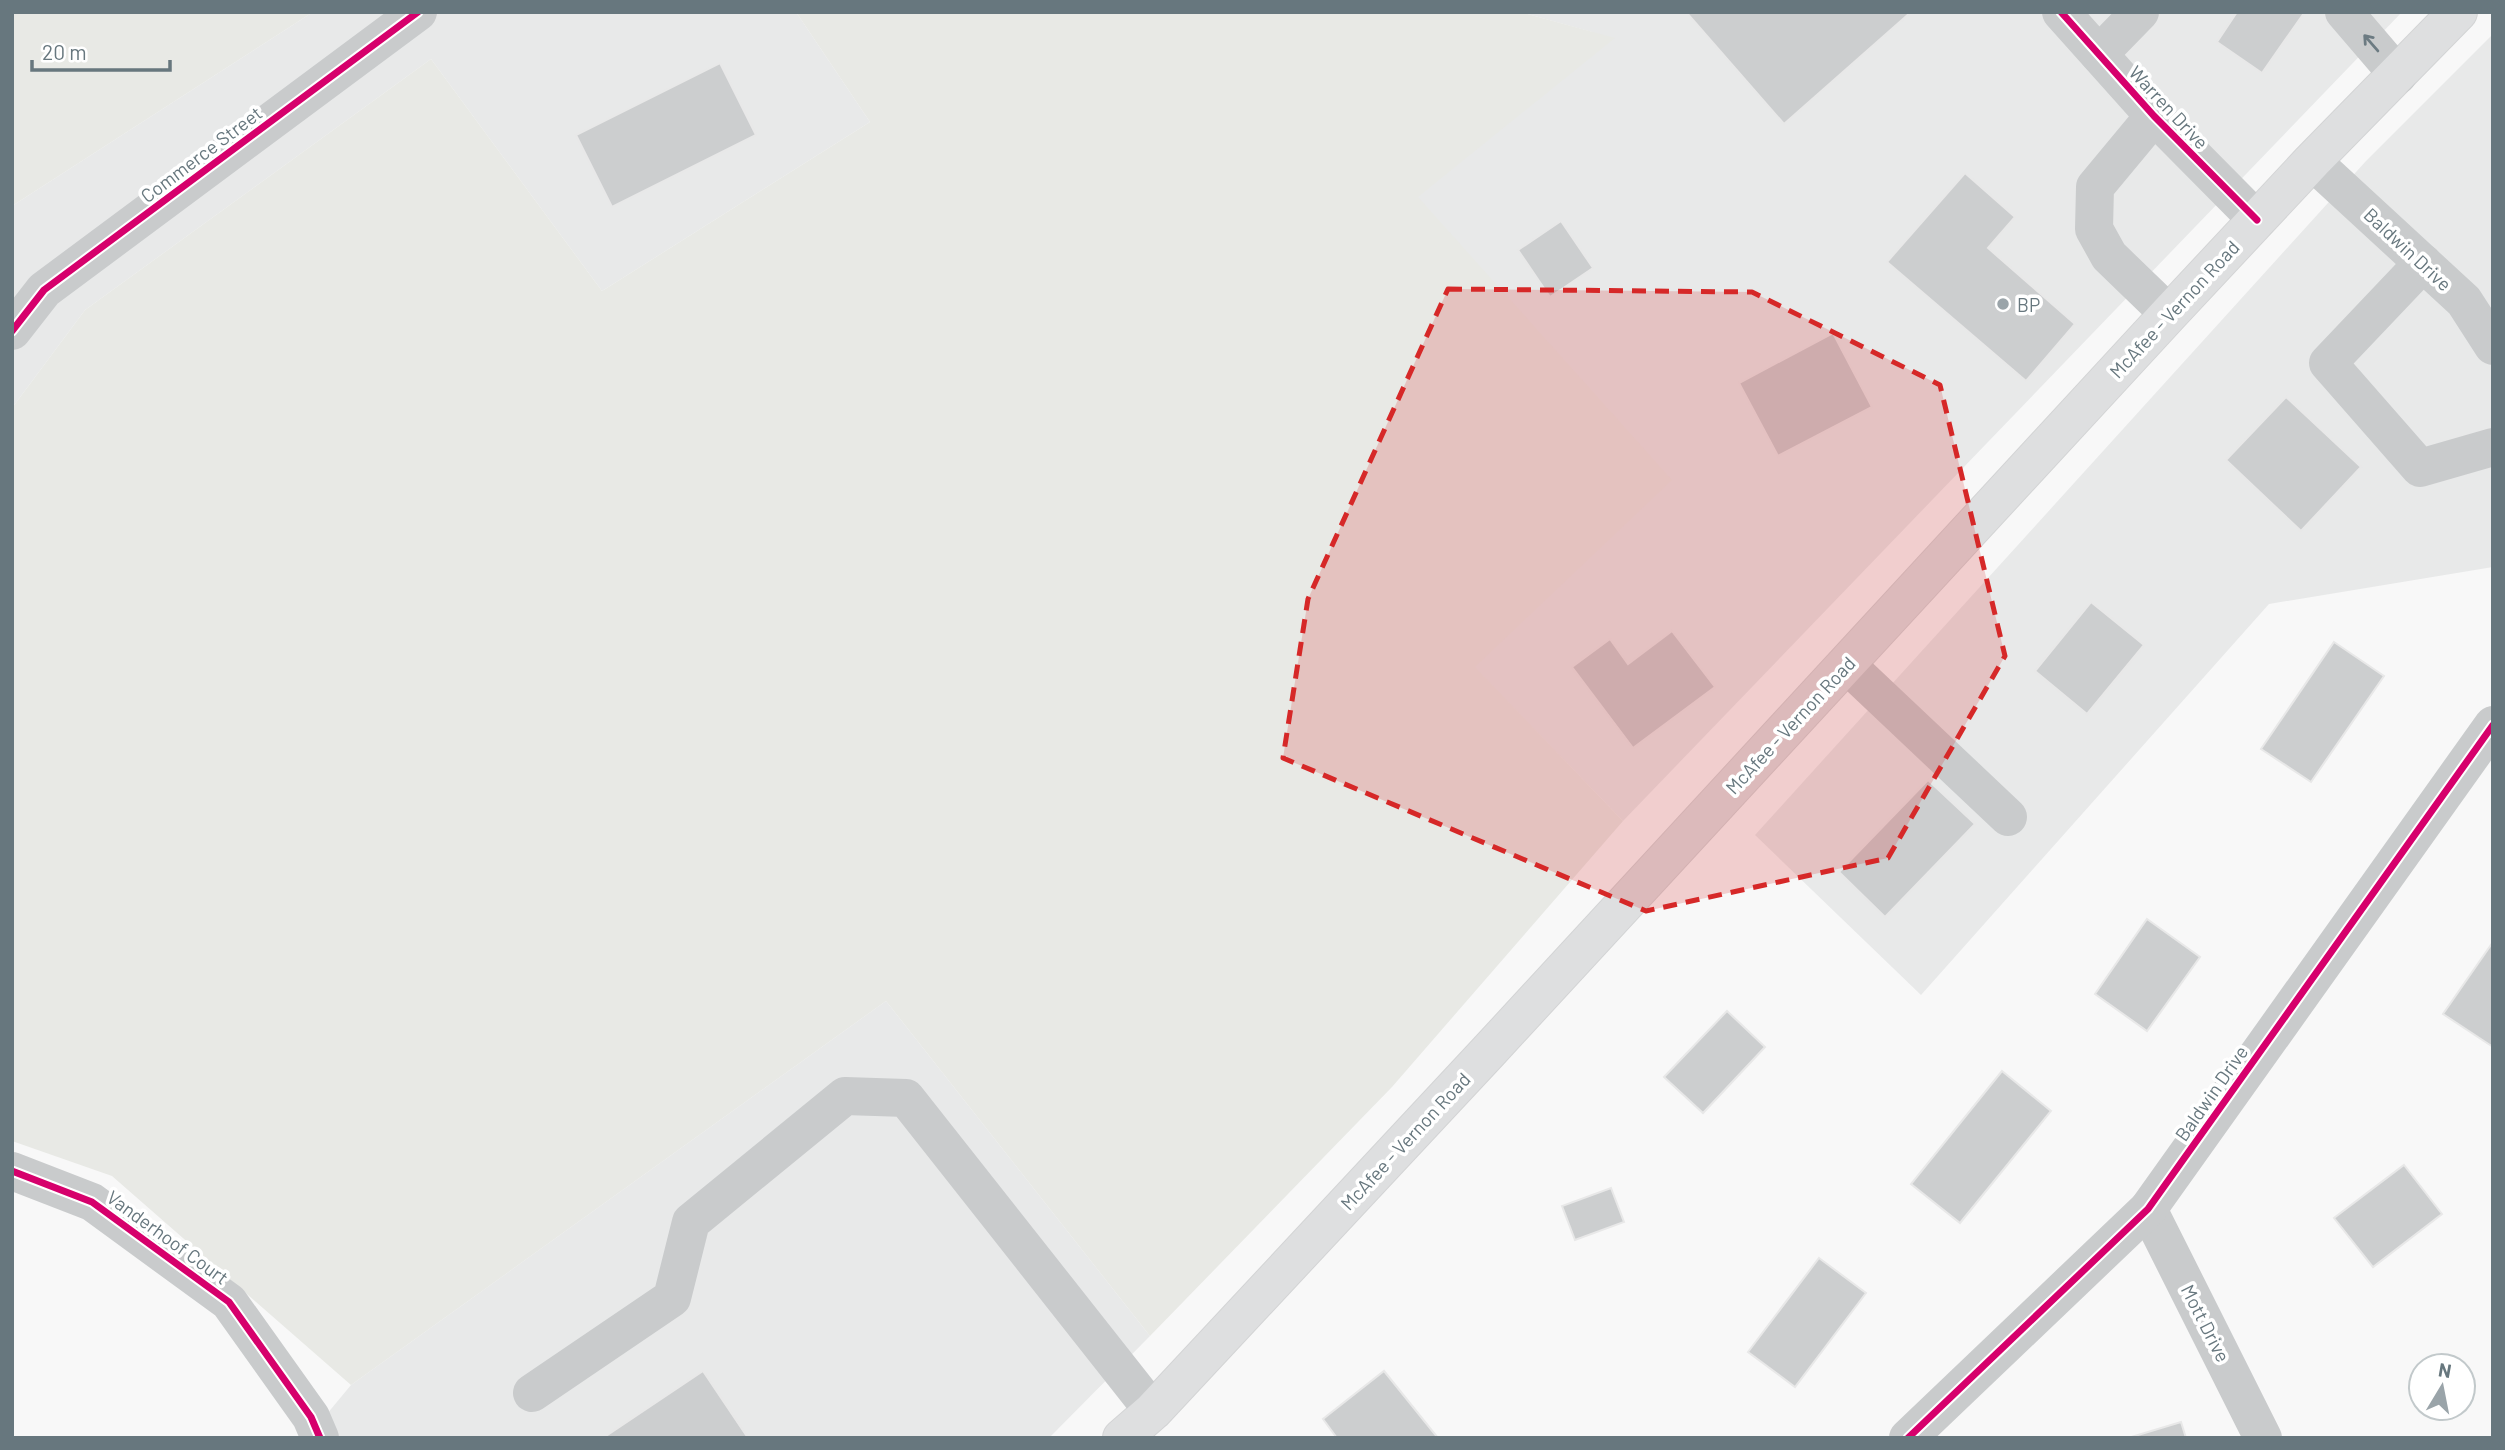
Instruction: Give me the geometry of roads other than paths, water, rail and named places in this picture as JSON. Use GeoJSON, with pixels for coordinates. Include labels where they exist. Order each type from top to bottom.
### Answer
{"type":"FeatureCollection","features":[{"type":"Feature","properties":{"kind":"main road","name":"McAfee - Vernon Road"},"geometry":{"type":"LineString","coordinates":[[1122,1438],[1153,1411],[2257,220],[2458,12]]}},
{"type":"Feature","properties":{"kind":"street","name":"Commerce Street"},"geometry":{"type":"LineString","coordinates":[[12,331],[44,290],[418,12]]}},
{"type":"Feature","properties":{"kind":"street","name":"Warren Drive"},"geometry":{"type":"LineString","coordinates":[[2061,12],[2154,116],[2257,220]]}},
{"type":"Feature","properties":{"kind":"street"},"geometry":{"type":"LineString","coordinates":[[2099,54],[2140,12]]}},
{"type":"Feature","properties":{"kind":"street"},"geometry":{"type":"LineString","coordinates":[[2344,12],[2398,75]]}},
{"type":"Feature","properties":{"kind":"street"},"geometry":{"type":"LineString","coordinates":[[2154,116],[2095,187],[2094,229],[2109,256],[2169,314]]}},
{"type":"Feature","properties":{"kind":"street","name":"Baldwin Drive"},"geometry":{"type":"LineString","coordinates":[[2312,162],[2423,263],[2479,296],[2493,346]]}},
{"type":"Feature","properties":{"kind":"street"},"geometry":{"type":"LineString","coordinates":[[2423,263],[2328,363],[2420,468],[2493,447]]}},
{"type":"Feature","properties":{"kind":"street"},"geometry":{"type":"LineString","coordinates":[[1846,664],[2008,817]]}},
{"type":"Feature","properties":{"kind":"street","name":"Baldwin Drive"},"geometry":{"type":"LineString","coordinates":[[1908,1438],[2148,1209],[2493,725]]}},
{"type":"Feature","properties":{"kind":"street"},"geometry":{"type":"LineString","coordinates":[[532,1393],[672,1298],[691,1222],[845,1096],[906,1098],[1153,1411]]}},
{"type":"Feature","properties":{"kind":"street","name":"Vanderhoof Court"},"geometry":{"type":"LineString","coordinates":[[12,1171],[92,1202],[229,1302],[311,1417],[320,1438]]}},
{"type":"Feature","properties":{"kind":"street","name":"Mott Drive"},"geometry":{"type":"LineString","coordinates":[[2148,1209],[2263,1438]]}},
{"type":"Feature","properties":{"kind":"place","name":"BP"},"geometry":{"type":"Point","coordinates":[2003,304]}}]}
